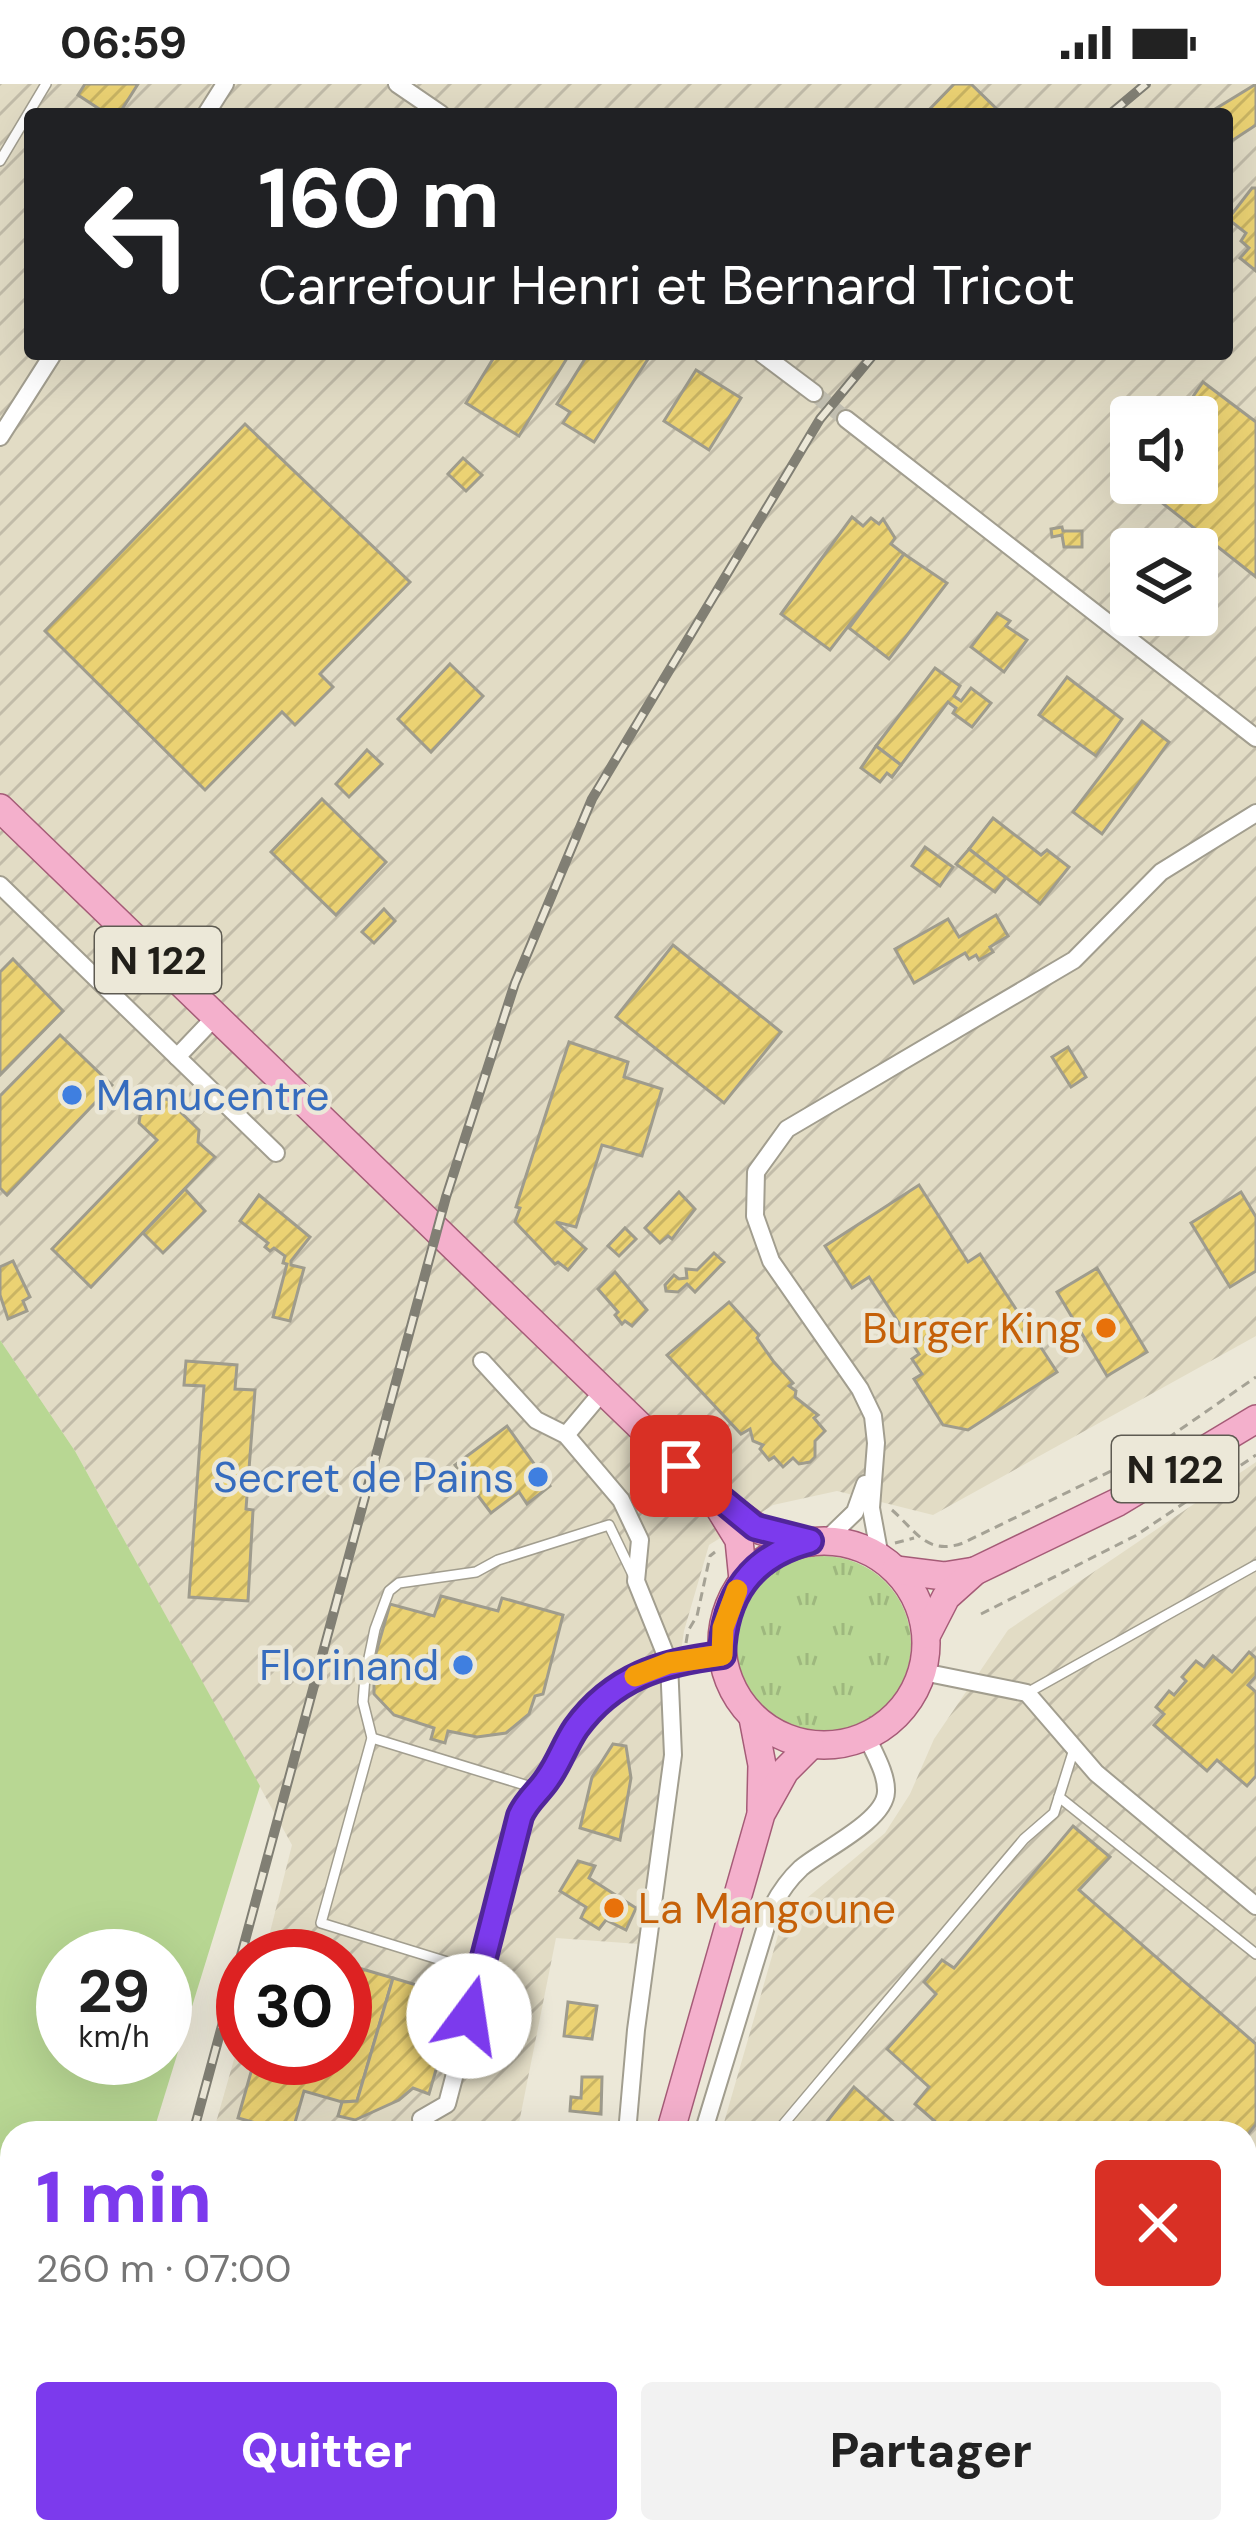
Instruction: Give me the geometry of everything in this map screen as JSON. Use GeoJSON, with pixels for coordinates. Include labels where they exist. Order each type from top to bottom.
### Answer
{"type":"FeatureCollection","features":[{"type":"Feature","properties":{"kind":"main road","name":"N 122"},"geometry":{"type":"LineString","coordinates":[[0,808],[707,1491],[762,1531],[818,1541]]}},
{"type":"Feature","properties":{"kind":"main road","name":"N 122"},"geometry":{"type":"LineString","coordinates":[[927,1634],[946,1597],[975,1571],[1118,1502],[1256,1419]]}},
{"type":"Feature","properties":{"kind":"main road"},"geometry":{"type":"LineString","coordinates":[[707,1491],[739,1540],[743,1580]]}},
{"type":"Feature","properties":{"kind":"main road"},"geometry":{"type":"LineString","coordinates":[[753,1718],[780,1736],[811,1746],[867,1737],[892,1721],[911,1699],[923,1672],[927,1634],[917,1599],[888,1563],[848,1543],[818,1541],[773,1554],[743,1580],[726,1616],[722,1655],[728,1678],[753,1718],[761,1765],[761,1814]]}},
{"type":"Feature","properties":{"kind":"main road","name":"N 122"},"geometry":{"type":"LineString","coordinates":[[888,1563],[944,1576],[975,1571]]}},
{"type":"Feature","properties":{"kind":"main road"},"geometry":{"type":"LineString","coordinates":[[673,2121],[761,1814],[785,1771],[811,1746]]}},
{"type":"Feature","properties":{"kind":"street"},"geometry":{"type":"LineString","coordinates":[[397,84],[432,108]]}},
{"type":"Feature","properties":{"kind":"street"},"geometry":{"type":"LineString","coordinates":[[0,437],[49,360]]}},
{"type":"Feature","properties":{"kind":"street"},"geometry":{"type":"LineString","coordinates":[[770,360],[814,394]]}},
{"type":"Feature","properties":{"kind":"street"},"geometry":{"type":"LineString","coordinates":[[846,419],[1256,738]]}},
{"type":"Feature","properties":{"kind":"street"},"geometry":{"type":"LineString","coordinates":[[888,1563],[871,1502],[876,1430],[868,1404],[771,1262],[755,1216],[756,1172],[788,1129],[1073,960],[1161,872],[1256,813]]}},
{"type":"Feature","properties":{"kind":"street"},"geometry":{"type":"LineString","coordinates":[[0,885],[276,1153]]}},
{"type":"Feature","properties":{"kind":"street"},"geometry":{"type":"LineString","coordinates":[[178,1058],[216,1016]]}},
{"type":"Feature","properties":{"kind":"street"},"geometry":{"type":"LineString","coordinates":[[482,1361],[536,1420],[566,1436],[621,1501],[640,1540],[636,1581],[677,1661],[673,1755],[628,2121]]}},
{"type":"Feature","properties":{"kind":"street"},"geometry":{"type":"LineString","coordinates":[[566,1436],[603,1390]]}},
{"type":"Feature","properties":{"kind":"street"},"geometry":{"type":"LineString","coordinates":[[818,1541],[855,1512],[874,1455]]}},
{"type":"Feature","properties":{"kind":"street"},"geometry":{"type":"LineString","coordinates":[[422,2121],[447,2104],[520,1816],[549,1778],[576,1728],[621,1683],[677,1661],[722,1655]]}},
{"type":"Feature","properties":{"kind":"street"},"geometry":{"type":"LineString","coordinates":[[923,1672],[1027,1693],[1074,1750],[1256,1906]]}},
{"type":"Feature","properties":{"kind":"street"},"geometry":{"type":"LineString","coordinates":[[707,2121],[772,1906],[783,1886],[883,1804],[883,1774],[867,1737]]}},
{"type":"Feature","properties":{"kind":"lane"},"geometry":{"type":"LineString","coordinates":[[0,160],[24,120]]}},
{"type":"Feature","properties":{"kind":"lane"},"geometry":{"type":"LineString","coordinates":[[481,1972],[321,1923],[371,1738],[363,1702],[368,1658],[383,1602],[400,1583],[476,1571],[609,1525],[636,1581]]}},
{"type":"Feature","properties":{"kind":"lane"},"geometry":{"type":"LineString","coordinates":[[1027,1693],[1256,1565]]}},
{"type":"Feature","properties":{"kind":"lane"},"geometry":{"type":"LineString","coordinates":[[371,1738],[538,1789]]}},
{"type":"Feature","properties":{"kind":"lane"},"geometry":{"type":"LineString","coordinates":[[786,2121],[1024,1839],[1054,1813],[1074,1750]]}},
{"type":"Feature","properties":{"kind":"lane"},"geometry":{"type":"LineString","coordinates":[[1059,1797],[1256,1954]]}},
{"type":"Feature","properties":{"kind":"path"},"geometry":{"type":"LineString","coordinates":[[871,1502],[887,1506],[921,1542],[952,1547],[1142,1456],[1256,1377]]}},
{"type":"Feature","properties":{"kind":"path"},"geometry":{"type":"LineString","coordinates":[[981,1615],[1135,1536],[1256,1455]]}},
{"type":"Feature","properties":{"kind":"path"},"geometry":{"type":"LineString","coordinates":[[677,1661],[697,1616],[710,1556],[739,1540]]}},
{"type":"Feature","properties":{"kind":"shaded area"},"geometry":{"type":"Polygon","coordinates":[[[0,84],[1256,84],[1256,1336],[933,1515],[837,1491],[773,1505],[709,1545],[684,1631],[639,1944],[556,1938],[519,2121],[216,2121],[227,2085],[372,2085],[372,1929],[271,1929],[292,1845],[75,1451],[0,1340],[0,84]]]}},
{"type":"Feature","properties":{"kind":"shaded area"},"geometry":{"type":"Polygon","coordinates":[[[1256,1462],[1256,2121],[724,2121],[783,1918],[885,1833],[910,1794],[934,1739],[1008,1630],[1256,1462]]]}},
{"type":"Feature","properties":{"kind":"green space"},"geometry":{"type":"Polygon","coordinates":[[[0,1340],[75,1451],[260,1786],[192,2007],[192,1929],[36,1929],[36,2085],[168,2085],[157,2121],[0,2121],[0,1340]]]}},
{"type":"Feature","properties":{"kind":"green space"},"geometry":{"type":"Polygon","coordinates":[[[823,1556],[857,1563],[885,1582],[904,1610],[911,1644],[904,1678],[885,1706],[857,1725],[823,1732],[789,1725],[761,1706],[742,1678],[735,1644],[742,1610],[761,1582],[789,1563],[823,1556]]]}},
{"type":"Feature","properties":{"kind":"building"},"geometry":{"type":"Polygon","coordinates":[[[85,84],[138,84],[123,108],[98,108],[78,95],[85,84]]]}},
{"type":"Feature","properties":{"kind":"building"},"geometry":{"type":"Polygon","coordinates":[[[954,84],[971,84],[996,108],[931,108],[954,84]]]}},
{"type":"Feature","properties":{"kind":"building"},"geometry":{"type":"Polygon","coordinates":[[[1256,84],[1256,125],[1233,140],[1233,108],[1217,108],[1256,84]]]}},
{"type":"Feature","properties":{"kind":"building"},"geometry":{"type":"Polygon","coordinates":[[[1256,188],[1256,271],[1240,258],[1249,248],[1241,241],[1246,233],[1233,223],[1233,213],[1256,188]]]}},
{"type":"Feature","properties":{"kind":"building"},"geometry":{"type":"Polygon","coordinates":[[[492,360],[566,360],[519,436],[466,403],[492,360]]]}},
{"type":"Feature","properties":{"kind":"building"},"geometry":{"type":"Polygon","coordinates":[[[584,360],[647,360],[594,442],[563,423],[570,412],[557,404],[584,360]]]}},
{"type":"Feature","properties":{"kind":"building"},"geometry":{"type":"Polygon","coordinates":[[[696,370],[741,398],[709,450],[664,421],[696,370]]]}},
{"type":"Feature","properties":{"kind":"building"},"geometry":{"type":"Polygon","coordinates":[[[1203,382],[1256,422],[1256,577],[1218,547],[1218,528],[1194,528],[1164,504],[1218,504],[1218,396],[1193,396],[1203,382]]]}},
{"type":"Feature","properties":{"kind":"building"},"geometry":{"type":"Polygon","coordinates":[[[245,424],[410,582],[320,674],[333,687],[295,725],[282,712],[205,790],[45,631],[245,424]]]}},
{"type":"Feature","properties":{"kind":"building"},"geometry":{"type":"Polygon","coordinates":[[[463,458],[482,475],[466,491],[448,474],[463,458]]]}},
{"type":"Feature","properties":{"kind":"building"},"geometry":{"type":"Polygon","coordinates":[[[852,517],[863,526],[871,518],[879,524],[883,519],[895,538],[891,544],[904,554],[830,650],[781,614],[852,517]]]}},
{"type":"Feature","properties":{"kind":"building"},"geometry":{"type":"Polygon","coordinates":[[[1062,527],[1063,531],[1082,531],[1082,547],[1064,547],[1062,535],[1052,537],[1051,529],[1062,527]]]}},
{"type":"Feature","properties":{"kind":"building"},"geometry":{"type":"Polygon","coordinates":[[[904,554],[947,583],[889,659],[849,628],[904,554]]]}},
{"type":"Feature","properties":{"kind":"building"},"geometry":{"type":"Polygon","coordinates":[[[997,613],[1010,621],[1006,626],[1027,640],[1004,672],[971,647],[997,613]]]}},
{"type":"Feature","properties":{"kind":"building"},"geometry":{"type":"Polygon","coordinates":[[[450,664],[483,696],[431,752],[398,719],[450,664]]]}},
{"type":"Feature","properties":{"kind":"building"},"geometry":{"type":"Polygon","coordinates":[[[935,668],[960,686],[954,696],[961,701],[971,688],[991,703],[972,727],[953,713],[956,708],[948,702],[901,765],[876,746],[935,668]]]}},
{"type":"Feature","properties":{"kind":"building"},"geometry":{"type":"Polygon","coordinates":[[[1067,677],[1122,719],[1096,756],[1039,715],[1067,677]]]}},
{"type":"Feature","properties":{"kind":"building"},"geometry":{"type":"Polygon","coordinates":[[[1142,721],[1169,742],[1102,834],[1073,812],[1142,721]]]}},
{"type":"Feature","properties":{"kind":"building"},"geometry":{"type":"Polygon","coordinates":[[[876,746],[901,765],[892,777],[887,773],[880,782],[861,768],[876,746]]]}},
{"type":"Feature","properties":{"kind":"building"},"geometry":{"type":"Polygon","coordinates":[[[367,750],[382,764],[349,797],[336,784],[367,750]]]}},
{"type":"Feature","properties":{"kind":"building"},"geometry":{"type":"Polygon","coordinates":[[[322,799],[386,862],[336,915],[271,852],[322,799]]]}},
{"type":"Feature","properties":{"kind":"building"},"geometry":{"type":"Polygon","coordinates":[[[993,818],[1041,855],[1047,850],[1069,867],[1040,904],[969,849],[993,818]]]}},
{"type":"Feature","properties":{"kind":"building"},"geometry":{"type":"Polygon","coordinates":[[[925,847],[953,867],[940,886],[912,866],[925,847]]]}},
{"type":"Feature","properties":{"kind":"building"},"geometry":{"type":"Polygon","coordinates":[[[969,849],[1006,878],[995,892],[956,864],[969,849]]]}},
{"type":"Feature","properties":{"kind":"building"},"geometry":{"type":"Polygon","coordinates":[[[384,909],[395,921],[374,943],[362,932],[384,909]]]}},
{"type":"Feature","properties":{"kind":"building"},"geometry":{"type":"Polygon","coordinates":[[[996,915],[1008,936],[990,947],[993,952],[979,960],[965,953],[914,983],[895,949],[948,919],[959,937],[996,915]]]}},
{"type":"Feature","properties":{"kind":"building"},"geometry":{"type":"Polygon","coordinates":[[[673,945],[781,1032],[724,1103],[616,1017],[673,945]]]}},
{"type":"Feature","properties":{"kind":"building"},"geometry":{"type":"Polygon","coordinates":[[[13,959],[63,1011],[0,1075],[0,972],[13,959]]]}},
{"type":"Feature","properties":{"kind":"building"},"geometry":{"type":"Polygon","coordinates":[[[60,1035],[112,1085],[7,1195],[0,1188],[0,1096],[60,1035]]]}},
{"type":"Feature","properties":{"kind":"building"},"geometry":{"type":"Polygon","coordinates":[[[569,1042],[628,1062],[624,1077],[662,1089],[642,1156],[602,1145],[576,1227],[556,1222],[586,1249],[568,1270],[555,1264],[515,1222],[569,1042]]]}},
{"type":"Feature","properties":{"kind":"building"},"geometry":{"type":"Polygon","coordinates":[[[1068,1047],[1086,1077],[1071,1087],[1052,1057],[1068,1047]]]}},
{"type":"Feature","properties":{"kind":"building"},"geometry":{"type":"Polygon","coordinates":[[[167,1099],[199,1130],[198,1142],[215,1157],[91,1287],[52,1249],[157,1140],[139,1123],[140,1116],[155,1101],[167,1099]]]}},
{"type":"Feature","properties":{"kind":"building"},"geometry":{"type":"Polygon","coordinates":[[[919,1185],[968,1262],[980,1254],[1057,1372],[968,1430],[943,1425],[914,1379],[922,1374],[912,1359],[919,1354],[869,1277],[852,1288],[825,1246],[919,1185]]]}},
{"type":"Feature","properties":{"kind":"building"},"geometry":{"type":"Polygon","coordinates":[[[185,1189],[205,1211],[163,1253],[143,1233],[185,1189]]]}},
{"type":"Feature","properties":{"kind":"building"},"geometry":{"type":"Polygon","coordinates":[[[679,1192],[695,1209],[672,1239],[668,1236],[660,1243],[645,1228],[679,1192]]]}},
{"type":"Feature","properties":{"kind":"building"},"geometry":{"type":"Polygon","coordinates":[[[1241,1192],[1256,1217],[1256,1271],[1230,1287],[1191,1223],[1241,1192]]]}},
{"type":"Feature","properties":{"kind":"building"},"geometry":{"type":"Polygon","coordinates":[[[259,1195],[310,1237],[291,1261],[304,1268],[290,1321],[273,1317],[285,1256],[274,1248],[270,1251],[265,1247],[268,1243],[240,1221],[259,1195]]]}},
{"type":"Feature","properties":{"kind":"building"},"geometry":{"type":"Polygon","coordinates":[[[625,1228],[636,1239],[619,1256],[608,1246],[625,1228]]]}},
{"type":"Feature","properties":{"kind":"building"},"geometry":{"type":"Polygon","coordinates":[[[714,1253],[724,1262],[695,1292],[687,1284],[678,1292],[666,1291],[674,1275],[687,1278],[686,1269],[697,1270],[714,1253]]]}},
{"type":"Feature","properties":{"kind":"building"},"geometry":{"type":"Polygon","coordinates":[[[13,1261],[30,1297],[23,1301],[27,1311],[8,1319],[0,1295],[0,1267],[13,1261]]]}},
{"type":"Feature","properties":{"kind":"building"},"geometry":{"type":"Polygon","coordinates":[[[1097,1268],[1147,1352],[1107,1376],[1057,1292],[1097,1268]]]}},
{"type":"Feature","properties":{"kind":"building"},"geometry":{"type":"Polygon","coordinates":[[[615,1272],[647,1310],[632,1326],[622,1324],[598,1289],[615,1272]]]}},
{"type":"Feature","properties":{"kind":"building"},"geometry":{"type":"Polygon","coordinates":[[[729,1302],[793,1383],[789,1386],[796,1391],[795,1397],[818,1415],[814,1418],[825,1431],[815,1441],[815,1457],[810,1462],[799,1464],[793,1458],[783,1467],[774,1457],[769,1460],[760,1449],[763,1445],[753,1441],[750,1429],[741,1434],[667,1355],[729,1302]]]}},
{"type":"Feature","properties":{"kind":"building"},"geometry":{"type":"Polygon","coordinates":[[[186,1361],[237,1365],[235,1389],[255,1390],[246,1509],[253,1510],[248,1601],[189,1597],[204,1386],[184,1385],[186,1361]]]}},
{"type":"Feature","properties":{"kind":"building"},"geometry":{"type":"Polygon","coordinates":[[[507,1426],[550,1486],[527,1504],[519,1492],[491,1513],[455,1465],[507,1426]]]}},
{"type":"Feature","properties":{"kind":"building","name":"Florinand"},"geometry":{"type":"Polygon","coordinates":[[[441,1596],[498,1611],[502,1598],[563,1615],[543,1694],[535,1696],[529,1714],[506,1733],[477,1737],[448,1731],[445,1743],[431,1739],[434,1728],[394,1715],[374,1694],[374,1660],[390,1604],[434,1616],[441,1596]]]}},
{"type":"Feature","properties":{"kind":"building"},"geometry":{"type":"Polygon","coordinates":[[[1249,1652],[1256,1658],[1256,1676],[1248,1685],[1256,1692],[1256,1776],[1247,1786],[1217,1760],[1207,1771],[1154,1725],[1164,1714],[1156,1707],[1169,1691],[1174,1695],[1196,1661],[1204,1667],[1213,1656],[1232,1672],[1249,1652]]]}},
{"type":"Feature","properties":{"kind":"building"},"geometry":{"type":"Polygon","coordinates":[[[613,1744],[626,1746],[631,1778],[620,1840],[580,1828],[592,1777],[613,1744]]]}},
{"type":"Feature","properties":{"kind":"building"},"geometry":{"type":"Polygon","coordinates":[[[1073,1826],[1110,1857],[1079,1890],[1256,2044],[1256,2121],[934,2121],[915,2104],[929,2087],[887,2049],[936,1994],[924,1982],[942,1960],[954,1968],[1073,1826]]]}},
{"type":"Feature","properties":{"kind":"building"},"geometry":{"type":"Polygon","coordinates":[[[578,1861],[595,1866],[589,1878],[636,1908],[626,1930],[606,1920],[599,1929],[581,1918],[586,1907],[560,1891],[578,1861]]]}},
{"type":"Feature","properties":{"kind":"building"},"geometry":{"type":"Polygon","coordinates":[[[372,1972],[393,1978],[372,2050],[372,1972]]]}},
{"type":"Feature","properties":{"kind":"building"},"geometry":{"type":"Polygon","coordinates":[[[393,1978],[457,1997],[429,2094],[413,2088],[399,2100],[355,2120],[338,2116],[342,2102],[357,2101],[362,2085],[372,2085],[372,2050],[393,1978]]]}},
{"type":"Feature","properties":{"kind":"building"},"geometry":{"type":"Polygon","coordinates":[[[568,2002],[597,2006],[592,2039],[564,2036],[568,2002]]]}},
{"type":"Feature","properties":{"kind":"building"},"geometry":{"type":"Polygon","coordinates":[[[582,2077],[602,2077],[601,2114],[570,2111],[571,2097],[581,2098],[582,2077]]]}},
{"type":"Feature","properties":{"kind":"building"},"geometry":{"type":"Polygon","coordinates":[[[247,2085],[362,2085],[357,2101],[342,2102],[304,2091],[295,2121],[238,2118],[247,2085]]]}},
{"type":"Feature","properties":{"kind":"building"},"geometry":{"type":"Polygon","coordinates":[[[854,2087],[892,2121],[827,2121],[854,2087]]]}},
{"type":"Feature","properties":{"kind":"tunnel"},"geometry":{"type":"LineString","coordinates":[[814,393],[846,419]]}},
{"type":"Feature","properties":{"kind":"railway"},"geometry":{"type":"LineString","coordinates":[[1117,108],[1146,84]]}},
{"type":"Feature","properties":{"kind":"railway"},"geometry":{"type":"LineString","coordinates":[[196,2121],[446,1197],[515,983],[592,799],[820,419],[869,360]]}},
{"type":"Feature","properties":{"kind":"slow traffic"},"geometry":{"type":"LineString","coordinates":[[635,1676],[669,1663],[722,1655],[723,1628],[737,1590]]}},
{"type":"Feature","properties":{"kind":"place","name":"Manucentre"},"geometry":{"type":"Point","coordinates":[72,1095]}},
{"type":"Feature","properties":{"kind":"place","name":"Burger King"},"geometry":{"type":"Point","coordinates":[1106,1328]}},
{"type":"Feature","properties":{"kind":"place","name":"Secret de Pains"},"geometry":{"type":"Point","coordinates":[538,1477]}},
{"type":"Feature","properties":{"kind":"place","name":"Florinand"},"geometry":{"type":"Point","coordinates":[463,1665]}},
{"type":"Feature","properties":{"kind":"place","name":"La Mangoune"},"geometry":{"type":"Point","coordinates":[614,1908]}},
{"type":"Feature","properties":{"kind":"route"},"geometry":{"type":"LineString","coordinates":[[469,2016],[520,1816],[527,1800],[549,1778],[576,1728],[621,1683],[653,1667],[722,1655],[723,1628],[743,1580],[773,1554],[810,1541],[755,1527],[681,1466]]}}]}
